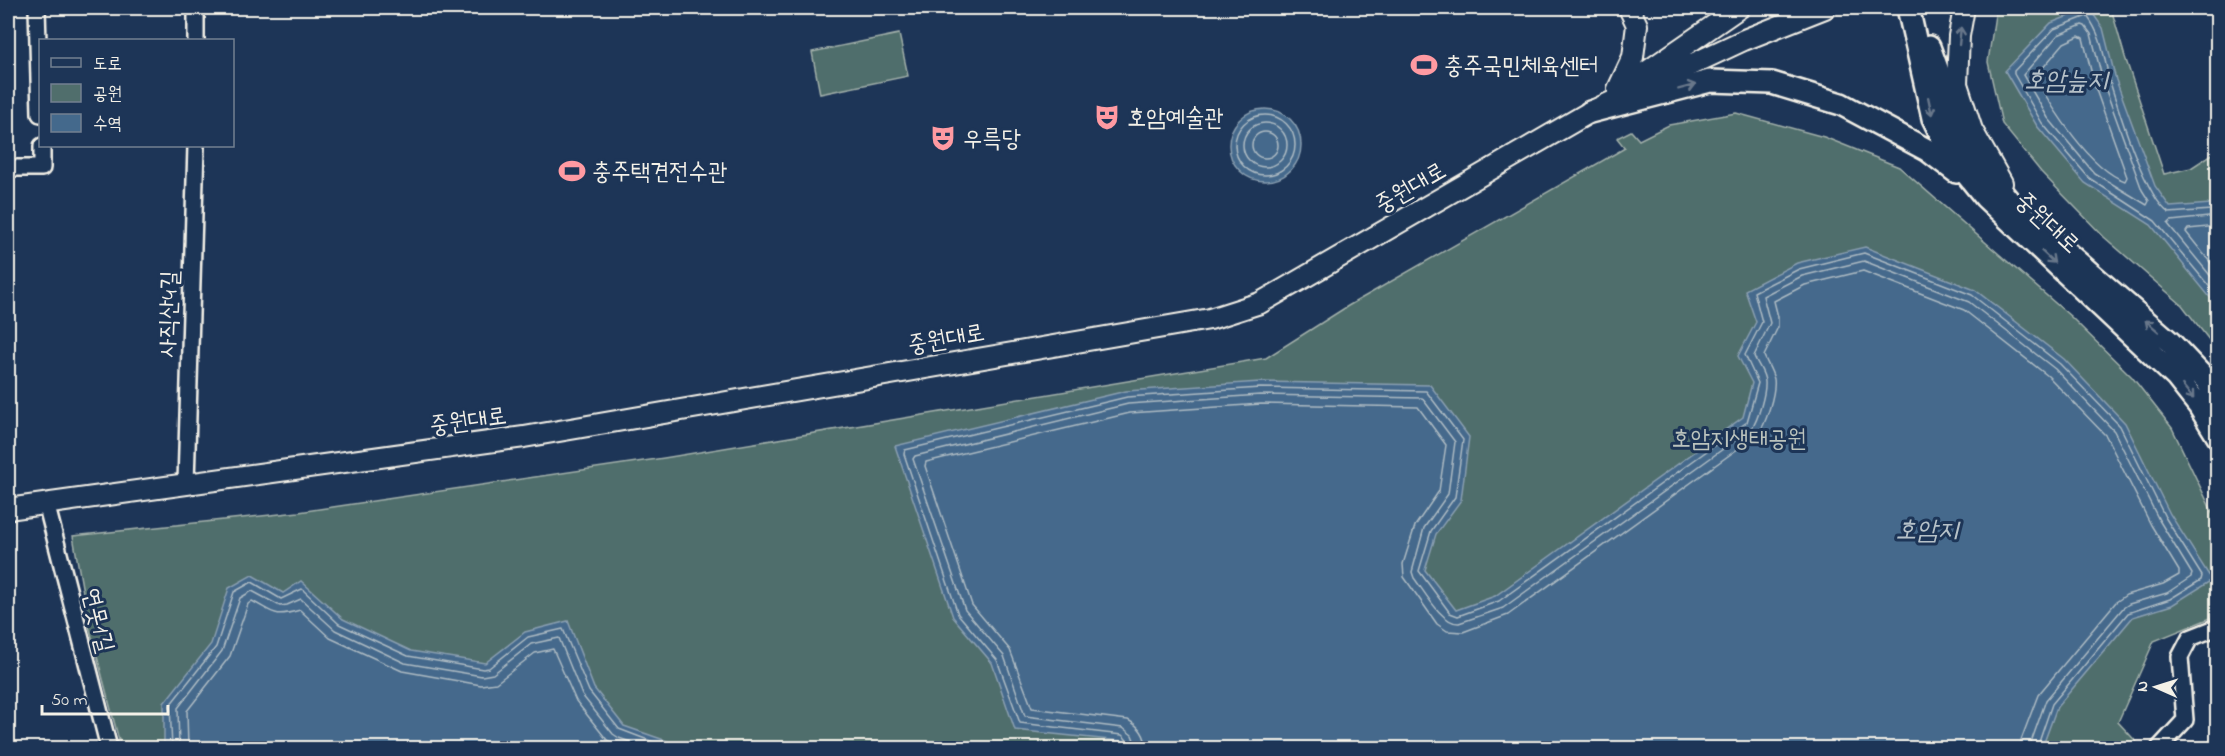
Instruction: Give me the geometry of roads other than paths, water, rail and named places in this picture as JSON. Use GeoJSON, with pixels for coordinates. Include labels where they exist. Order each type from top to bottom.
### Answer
{"type":"FeatureCollection","features":[{"type":"Feature","properties":{"kind":"main road","name":"중원대로"},"geometry":{"type":"LineString","coordinates":[[1908,8],[1933,118],[1951,155],[1979,190],[2176,377],[2199,406],[2217,437]]}},
{"type":"Feature","properties":{"kind":"main road","name":"중원대로"},"geometry":{"type":"LineString","coordinates":[[1914,8],[1967,150],[2014,207],[2170,342],[2207,381],[2217,401]]}},
{"type":"Feature","properties":{"kind":"main road"},"geometry":{"type":"LineString","coordinates":[[1590,112],[1710,81],[1772,83],[1841,104],[1927,150],[1979,190]]}},
{"type":"Feature","properties":{"kind":"street"},"geometry":{"type":"LineString","coordinates":[[37,8],[39,79]]}},
{"type":"Feature","properties":{"kind":"street"},"geometry":{"type":"LineString","coordinates":[[196,8],[196,39]]}},
{"type":"Feature","properties":{"kind":"street"},"geometry":{"type":"LineString","coordinates":[[1617,92],[1633,57],[1637,25],[1629,8]]}},
{"type":"Feature","properties":{"kind":"street","name":"중원대로"},"geometry":{"type":"LineString","coordinates":[[8,509],[524,437],[1210,319],[1260,303],[1590,112],[1744,40],[1825,8]]}},
{"type":"Feature","properties":{"kind":"street"},"geometry":{"type":"LineString","coordinates":[[1964,8],[1959,36],[1957,84],[1972,130],[2014,207]]}},
{"type":"Feature","properties":{"kind":"street"},"geometry":{"type":"LineString","coordinates":[[1590,112],[1732,9]]}},
{"type":"Feature","properties":{"kind":"street"},"geometry":{"type":"LineString","coordinates":[[8,168],[42,168],[42,147]]}},
{"type":"Feature","properties":{"kind":"street","name":"사직산4길"},"geometry":{"type":"LineString","coordinates":[[186,483],[196,147]]}},
{"type":"Feature","properties":{"kind":"street","name":"연못1길"},"geometry":{"type":"LineString","coordinates":[[46,503],[109,748]]}},
{"type":"Feature","properties":{"kind":"street"},"geometry":{"type":"LineString","coordinates":[[2159,748],[2185,720],[2180,657],[2190,638],[2217,627]]}},
{"type":"Feature","properties":{"kind":"water","name":"호암늪지"},"geometry":{"type":"Polygon","coordinates":[[[2089,8],[2103,28],[2116,80],[2155,186],[2170,207],[2211,204],[2217,198],[2217,306],[2151,225],[2085,183],[2037,126],[2005,71],[2051,23],[2089,8]]]}},
{"type":"Feature","properties":{"kind":"water"},"geometry":{"type":"Polygon","coordinates":[[[1265,109],[1285,115],[1295,125],[1301,145],[1295,165],[1285,175],[1265,181],[1245,175],[1235,165],[1229,145],[1235,125],[1245,115],[1265,109]]]}},
{"type":"Feature","properties":{"kind":"water","name":"호암지"},"geometry":{"type":"Polygon","coordinates":[[[1865,247],[1975,290],[2064,359],[2125,423],[2170,514],[2212,580],[2172,605],[2133,617],[2057,707],[2042,748],[1125,748],[1120,741],[1015,730],[992,663],[953,617],[895,446],[1126,391],[1260,382],[1430,385],[1469,437],[1461,500],[1436,534],[1425,570],[1456,610],[1495,596],[1743,417],[1752,383],[1738,356],[1756,322],[1745,290],[1797,263],[1865,247]]]}},
{"type":"Feature","properties":{"kind":"water"},"geometry":{"type":"Polygon","coordinates":[[[252,575],[283,593],[301,581],[343,619],[411,651],[485,663],[525,632],[568,621],[594,688],[624,726],[687,748],[167,748],[164,744],[164,703],[211,644],[229,588],[252,575]]]}},
{"type":"Feature","properties":{"kind":"place","name":"충주국민체육센터"},"geometry":{"type":"Point","coordinates":[1424,65]}},
{"type":"Feature","properties":{"kind":"place","name":"호암예술관"},"geometry":{"type":"Point","coordinates":[1107,117]}},
{"type":"Feature","properties":{"kind":"place","name":"우륵당"},"geometry":{"type":"Point","coordinates":[943,138]}},
{"type":"Feature","properties":{"kind":"place","name":"충주택견전수관"},"geometry":{"type":"Point","coordinates":[572,171]}},
{"type":"Feature","properties":{"kind":"park label","name":"호암지생태공원"},"geometry":{"type":"Point","coordinates":[1739,438]}}]}
